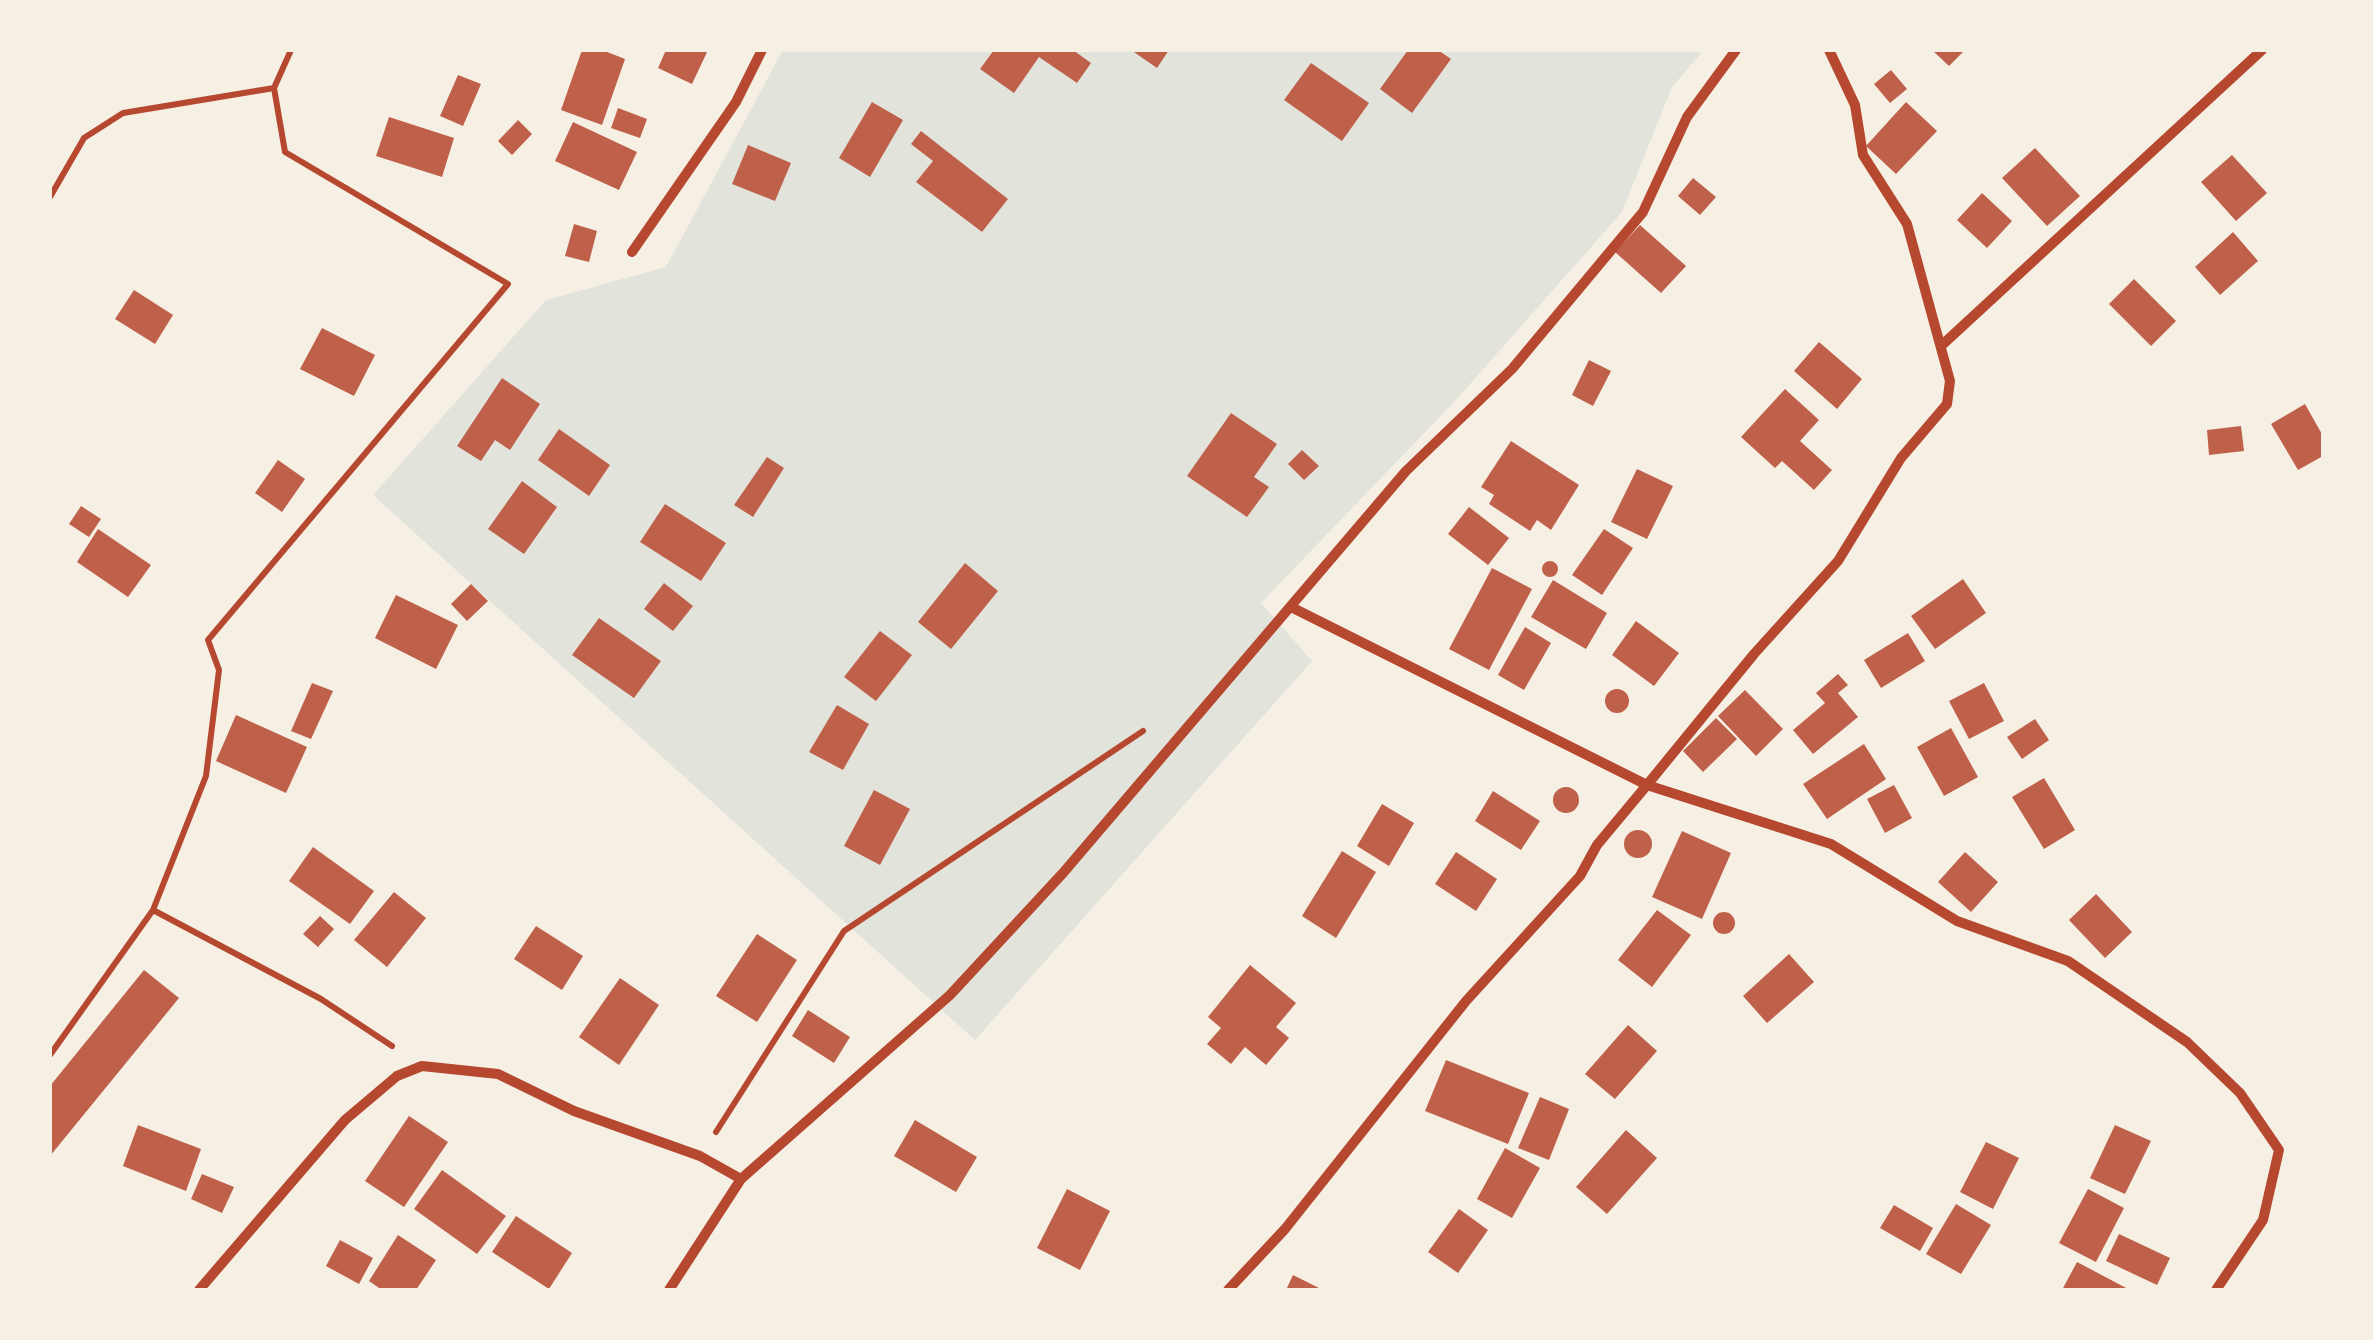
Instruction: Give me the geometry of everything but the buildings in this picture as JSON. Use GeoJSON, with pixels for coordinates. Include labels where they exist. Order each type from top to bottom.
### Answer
{"type":"FeatureCollection","features":[{"type":"Feature","properties":{"kind":"street"},"geometry":{"type":"LineString","coordinates":[[632,252],[736,102],[762,50]]}},
{"type":"Feature","properties":{"kind":"street"},"geometry":{"type":"LineString","coordinates":[[669,1290],[742,1178],[950,995],[1063,874],[1406,471],[1512,369],[1643,212],[1686,117],[1736,50]]}},
{"type":"Feature","properties":{"kind":"street"},"geometry":{"type":"LineString","coordinates":[[1228,1290],[1285,1230],[1466,1001],[1580,876],[1596,845],[1838,561],[1901,458],[1947,404],[1950,380],[1907,224],[1863,155],[1855,105],[1828,50]]}},
{"type":"Feature","properties":{"kind":"street"},"geometry":{"type":"LineString","coordinates":[[1941,346],[2262,50]]}},
{"type":"Feature","properties":{"kind":"street"},"geometry":{"type":"LineString","coordinates":[[1291,607],[1647,785],[1832,844],[1958,921],[2068,960],[2187,1042],[2240,1093],[2279,1150],[2263,1220],[2216,1290]]}},
{"type":"Feature","properties":{"kind":"street"},"geometry":{"type":"LineString","coordinates":[[199,1290],[346,1120],[396,1076],[422,1066],[498,1074],[574,1111],[700,1156],[742,1178]]}},
{"type":"Feature","properties":{"kind":"path"},"geometry":{"type":"LineString","coordinates":[[50,1055],[153,910],[206,776],[219,670],[208,640],[508,284],[286,152],[274,88],[291,50]]}},
{"type":"Feature","properties":{"kind":"path"},"geometry":{"type":"LineString","coordinates":[[50,197],[84,138],[123,113],[274,88]]}},
{"type":"Feature","properties":{"kind":"path"},"geometry":{"type":"LineString","coordinates":[[700,1156],[844,931],[1159,721]]}},
{"type":"Feature","properties":{"kind":"path"},"geometry":{"type":"LineString","coordinates":[[153,910],[321,1000],[422,1066]]}},
{"type":"Feature","properties":{"kind":"shaded area"},"geometry":{"type":"Polygon","coordinates":[[[783,50],[1704,50],[1672,87],[1622,212],[1455,401],[1261,603],[1312,661],[975,1040],[373,495],[546,300],[666,267],[783,50]]]}}]}
